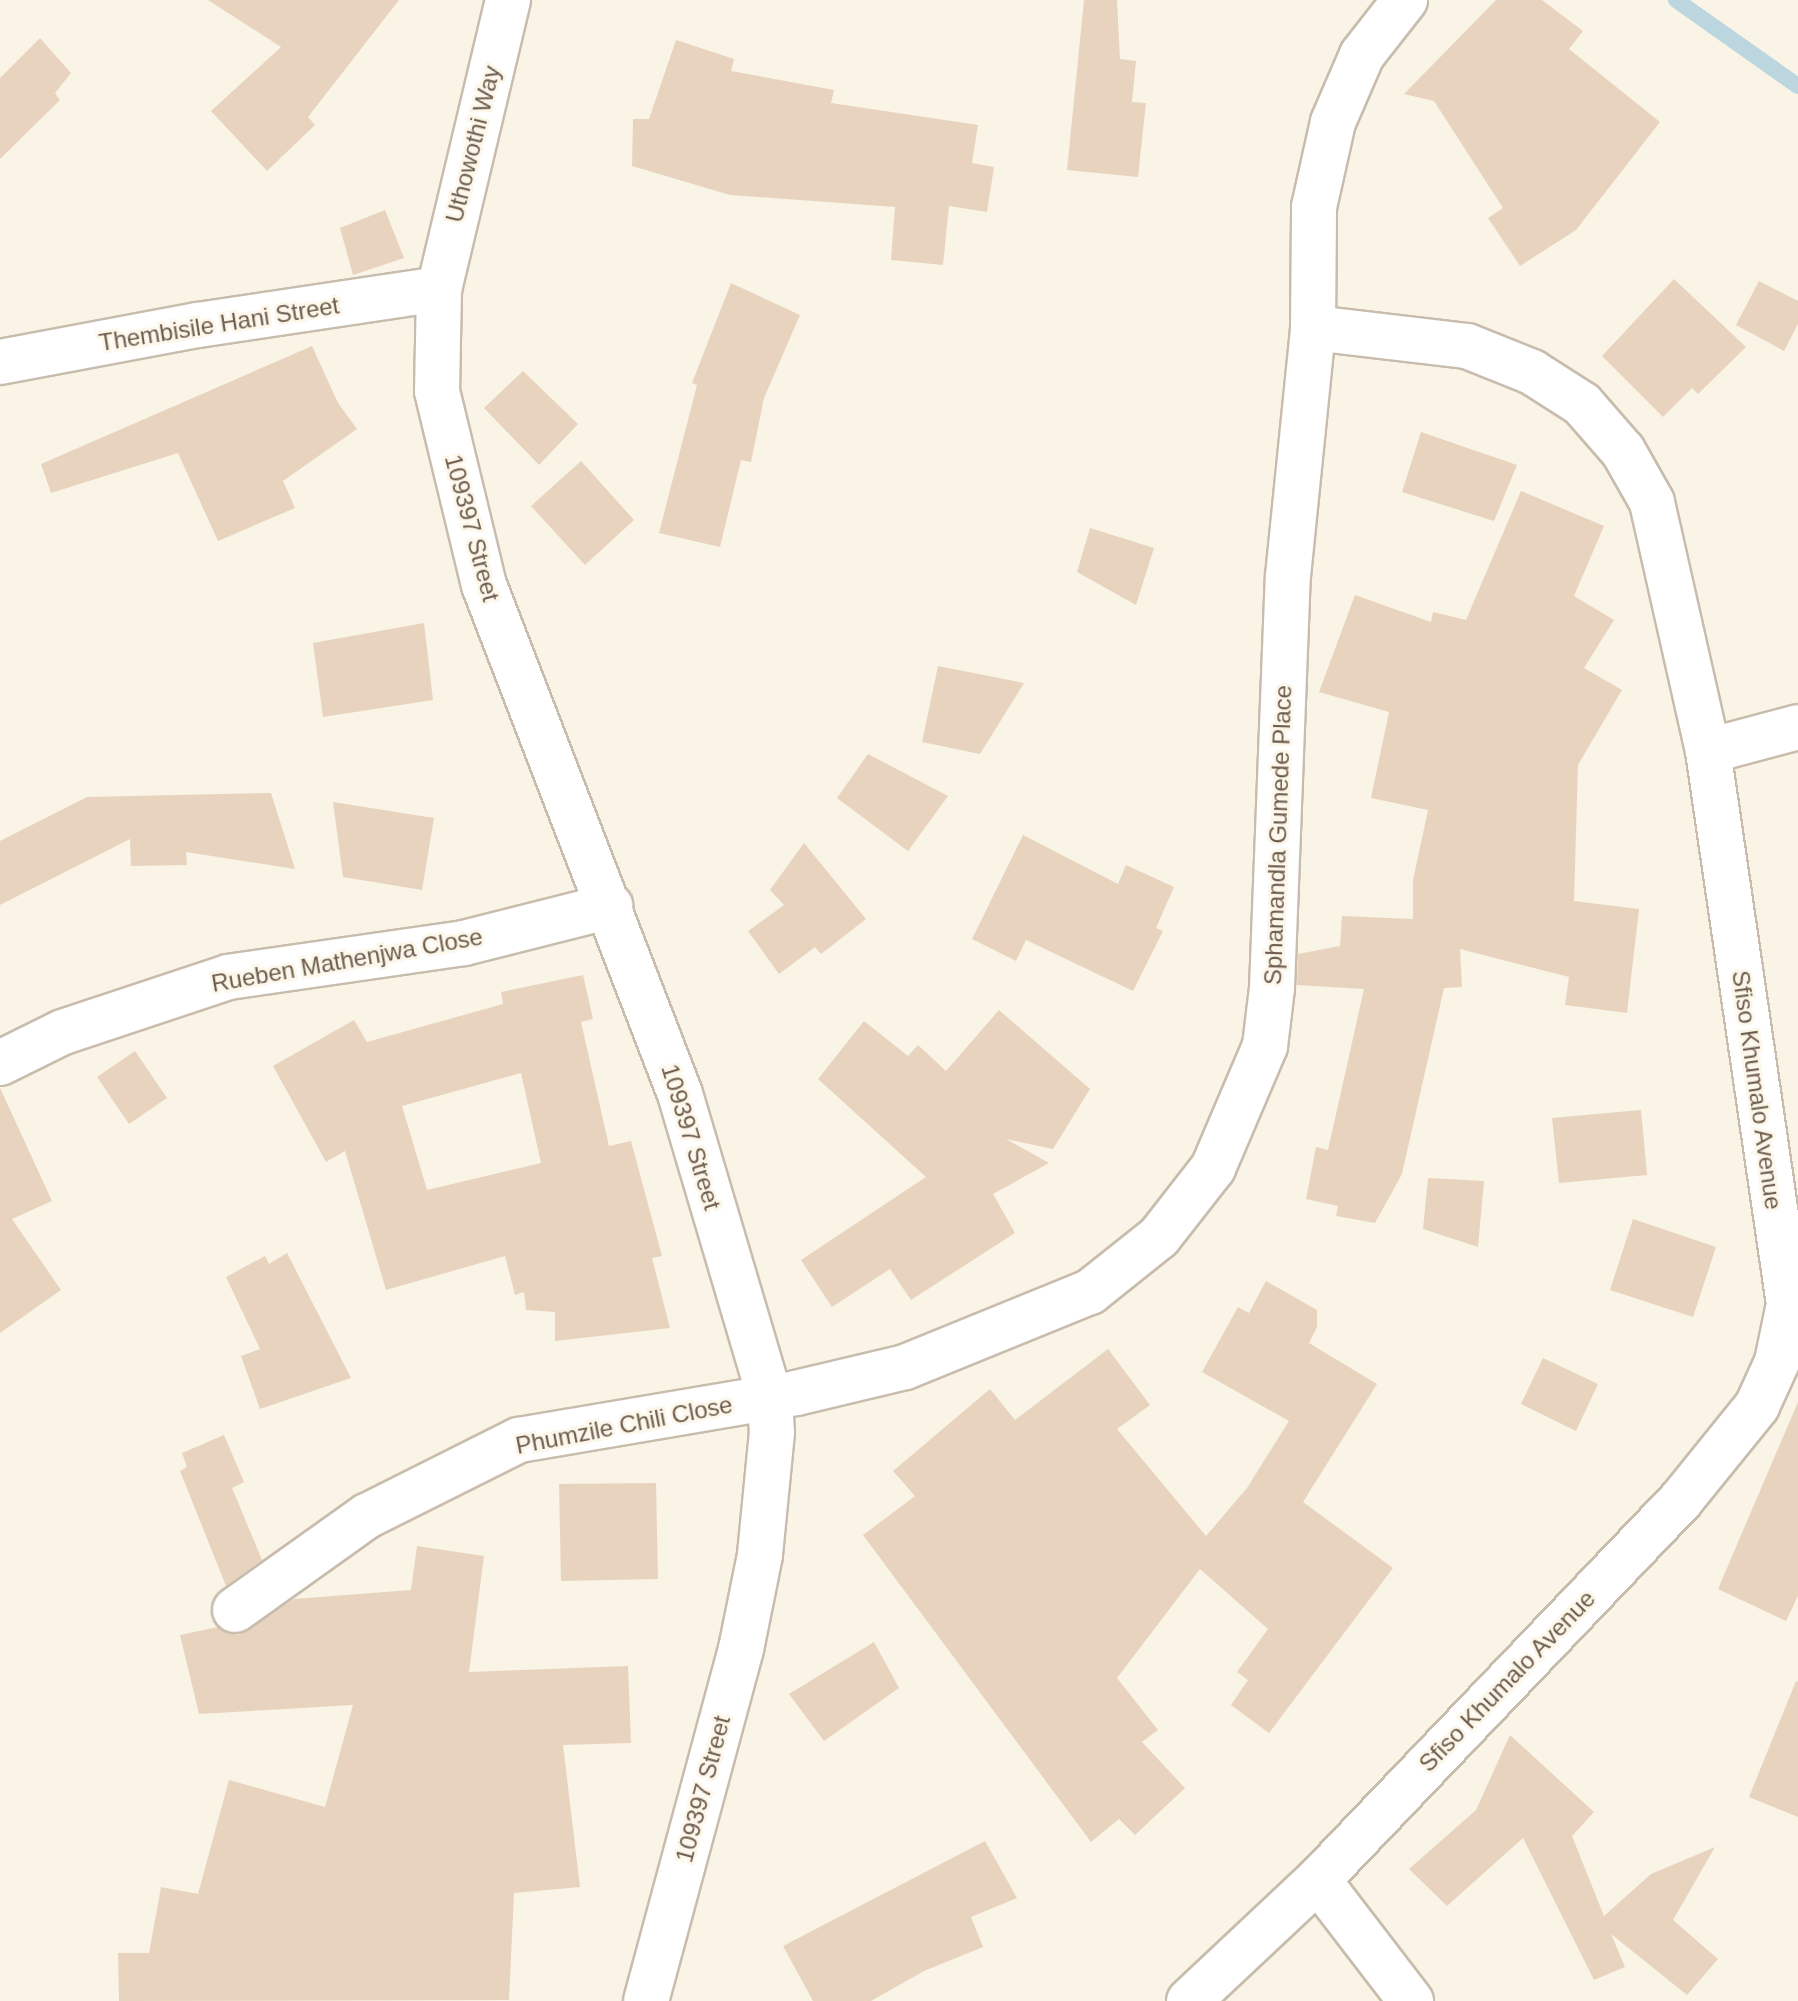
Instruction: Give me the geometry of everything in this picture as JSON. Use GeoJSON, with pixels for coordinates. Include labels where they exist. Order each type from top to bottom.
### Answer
{"type":"FeatureCollection","features":[{"type":"Feature","properties":{"kind":"street","name":"Uthowothi Way"},"geometry":{"type":"LineString","coordinates":[[439,289],[508,0]]}},
{"type":"Feature","properties":{"kind":"street","name":"Sphamandla Gumede Place"},"geometry":{"type":"LineString","coordinates":[[770,1397],[905,1367],[1090,1292],[1159,1237],[1213,1168],[1265,1046],[1272,988],[1288,576],[1313,328],[1314,207],[1333,122],[1362,55],[1405,0]]}},
{"type":"Feature","properties":{"kind":"street","name":"Thembisile Hani Street"},"geometry":{"type":"LineString","coordinates":[[0,362],[198,325],[439,289]]}},
{"type":"Feature","properties":{"kind":"street","name":"109397 Street"},"geometry":{"type":"LineString","coordinates":[[439,289],[437,391],[484,585],[680,1094],[770,1397],[771,1471],[760,1555],[741,1649],[646,2001]]}},
{"type":"Feature","properties":{"kind":"street","name":"Sfiso Khumalo Avenue"},"geometry":{"type":"LineString","coordinates":[[1189,2001],[1318,1880],[1681,1500],[1757,1406],[1777,1362],[1789,1304],[1708,751],[1652,502],[1623,451],[1582,404],[1532,372],[1467,346],[1313,328]]}},
{"type":"Feature","properties":{"kind":"street"},"geometry":{"type":"LineString","coordinates":[[1708,751],[1798,727]]}},
{"type":"Feature","properties":{"kind":"street","name":"Rueben Mathenjwa Close"},"geometry":{"type":"LineString","coordinates":[[0,1063],[63,1032],[228,977],[464,943],[610,906]]}},
{"type":"Feature","properties":{"kind":"street","name":"Phumzile Chili Close"},"geometry":{"type":"LineString","coordinates":[[235,1610],[367,1516],[519,1440],[770,1397]]}},
{"type":"Feature","properties":{"kind":"street"},"geometry":{"type":"LineString","coordinates":[[1318,1880],[1411,2001]]}},
{"type":"Feature","properties":{"kind":"building"},"geometry":{"type":"Polygon","coordinates":[[[208,0],[399,0],[308,117],[315,125],[267,171],[211,111],[281,47],[208,0]]]}},
{"type":"Feature","properties":{"kind":"building"},"geometry":{"type":"Polygon","coordinates":[[[1084,0],[1117,0],[1120,59],[1136,61],[1132,102],[1146,103],[1138,177],[1067,170],[1084,0]]]}},
{"type":"Feature","properties":{"kind":"building"},"geometry":{"type":"Polygon","coordinates":[[[1496,0],[1542,0],[1583,31],[1569,49],[1660,122],[1576,230],[1520,266],[1488,218],[1503,208],[1434,101],[1404,94],[1496,0]]]}},
{"type":"Feature","properties":{"kind":"building"},"geometry":{"type":"Polygon","coordinates":[[[40,38],[71,73],[55,93],[60,100],[0,159],[0,78],[40,38]]]}},
{"type":"Feature","properties":{"kind":"building"},"geometry":{"type":"Polygon","coordinates":[[[676,40],[734,59],[731,71],[834,90],[831,103],[978,125],[972,163],[994,167],[987,212],[949,206],[943,265],[891,260],[895,207],[730,195],[632,166],[633,119],[649,119],[676,40]]]}},
{"type":"Feature","properties":{"kind":"building"},"geometry":{"type":"Polygon","coordinates":[[[385,210],[404,258],[353,275],[340,228],[385,210]]]}},
{"type":"Feature","properties":{"kind":"building"},"geometry":{"type":"Polygon","coordinates":[[[1674,279],[1746,347],[1698,394],[1692,388],[1663,417],[1602,356],[1674,279]]]}},
{"type":"Feature","properties":{"kind":"building"},"geometry":{"type":"Polygon","coordinates":[[[1759,281],[1798,301],[1798,324],[1784,351],[1736,325],[1759,281]]]}},
{"type":"Feature","properties":{"kind":"building"},"geometry":{"type":"Polygon","coordinates":[[[731,283],[800,315],[764,398],[751,462],[741,460],[720,547],[659,533],[697,385],[692,383],[731,283]]]}},
{"type":"Feature","properties":{"kind":"building"},"geometry":{"type":"Polygon","coordinates":[[[312,346],[338,403],[357,429],[283,481],[295,508],[218,541],[178,453],[51,493],[41,464],[312,346]]]}},
{"type":"Feature","properties":{"kind":"building"},"geometry":{"type":"Polygon","coordinates":[[[523,371],[578,424],[539,465],[484,408],[523,371]]]}},
{"type":"Feature","properties":{"kind":"building"},"geometry":{"type":"Polygon","coordinates":[[[1421,432],[1517,465],[1494,521],[1402,492],[1421,432]]]}},
{"type":"Feature","properties":{"kind":"building"},"geometry":{"type":"Polygon","coordinates":[[[581,461],[634,520],[585,565],[531,506],[581,461]]]}},
{"type":"Feature","properties":{"kind":"building"},"geometry":{"type":"Polygon","coordinates":[[[1521,491],[1604,526],[1574,596],[1614,620],[1584,668],[1622,690],[1578,765],[1574,901],[1639,909],[1627,1013],[1565,1005],[1569,977],[1460,949],[1462,987],[1444,988],[1402,1174],[1375,1223],[1336,1216],[1338,1206],[1306,1199],[1316,1147],[1328,1150],[1364,989],[1297,985],[1298,954],[1340,946],[1342,916],[1413,919],[1413,880],[1428,810],[1371,798],[1389,712],[1319,692],[1355,595],[1431,622],[1433,612],[1466,620],[1521,491]]]}},
{"type":"Feature","properties":{"kind":"building"},"geometry":{"type":"Polygon","coordinates":[[[1090,528],[1154,548],[1136,605],[1077,572],[1090,528]]]}},
{"type":"Feature","properties":{"kind":"building"},"geometry":{"type":"Polygon","coordinates":[[[424,623],[433,700],[323,717],[313,643],[424,623]]]}},
{"type":"Feature","properties":{"kind":"building"},"geometry":{"type":"Polygon","coordinates":[[[938,666],[1024,683],[980,754],[922,742],[938,666]]]}},
{"type":"Feature","properties":{"kind":"building"},"geometry":{"type":"Polygon","coordinates":[[[868,754],[948,796],[908,851],[837,798],[868,754]]]}},
{"type":"Feature","properties":{"kind":"building"},"geometry":{"type":"Polygon","coordinates":[[[271,793],[295,869],[186,852],[187,865],[131,866],[130,839],[0,905],[0,841],[87,797],[271,793]]]}},
{"type":"Feature","properties":{"kind":"building"},"geometry":{"type":"Polygon","coordinates":[[[333,802],[434,818],[422,890],[343,877],[333,802]]]}},
{"type":"Feature","properties":{"kind":"building"},"geometry":{"type":"Polygon","coordinates":[[[1023,835],[1118,884],[1126,865],[1174,887],[1156,928],[1163,931],[1133,991],[1026,940],[1016,961],[972,939],[1023,835]]]}},
{"type":"Feature","properties":{"kind":"building"},"geometry":{"type":"Polygon","coordinates":[[[804,843],[866,919],[821,954],[815,947],[779,974],[748,931],[784,905],[770,890],[804,843]]]}},
{"type":"Feature","properties":{"kind":"building"},"geometry":{"type":"Polygon","coordinates":[[[583,975],[593,1019],[581,1022],[609,1146],[631,1141],[662,1256],[652,1258],[670,1328],[555,1341],[555,1312],[526,1310],[524,1292],[515,1295],[505,1256],[386,1290],[345,1151],[326,1162],[273,1066],[354,1020],[367,1042],[503,1004],[501,992],[583,975]],[[521,1073],[402,1106],[427,1190],[541,1163],[521,1073]]]}},
{"type":"Feature","properties":{"kind":"building"},"geometry":{"type":"Polygon","coordinates":[[[999,1010],[1090,1089],[1053,1149],[1006,1139],[1049,1163],[993,1194],[1015,1233],[911,1300],[890,1269],[832,1307],[801,1260],[926,1177],[818,1079],[864,1021],[908,1056],[918,1045],[946,1071],[999,1010]]]}},
{"type":"Feature","properties":{"kind":"building"},"geometry":{"type":"Polygon","coordinates":[[[135,1051],[167,1098],[129,1124],[97,1077],[135,1051]]]}},
{"type":"Feature","properties":{"kind":"building"},"geometry":{"type":"Polygon","coordinates":[[[0,1088],[52,1201],[12,1219],[61,1290],[0,1333],[0,1088]]]}},
{"type":"Feature","properties":{"kind":"building"},"geometry":{"type":"Polygon","coordinates":[[[1641,1110],[1647,1175],[1559,1183],[1552,1118],[1641,1110]]]}},
{"type":"Feature","properties":{"kind":"building"},"geometry":{"type":"Polygon","coordinates":[[[1428,1178],[1484,1181],[1478,1247],[1423,1229],[1428,1178]]]}},
{"type":"Feature","properties":{"kind":"building"},"geometry":{"type":"Polygon","coordinates":[[[1633,1219],[1716,1247],[1693,1317],[1610,1290],[1633,1219]]]}},
{"type":"Feature","properties":{"kind":"building"},"geometry":{"type":"Polygon","coordinates":[[[287,1253],[351,1378],[260,1409],[241,1356],[260,1349],[226,1277],[265,1256],[269,1264],[287,1253]]]}},
{"type":"Feature","properties":{"kind":"building"},"geometry":{"type":"Polygon","coordinates":[[[1266,1281],[1317,1310],[1317,1327],[1309,1343],[1377,1384],[1303,1502],[1393,1568],[1269,1733],[1231,1705],[1248,1680],[1237,1672],[1268,1629],[1200,1569],[1117,1678],[1158,1730],[1142,1742],[1185,1788],[1135,1835],[1119,1819],[1091,1842],[863,1535],[915,1496],[893,1471],[990,1389],[1015,1420],[1108,1349],[1150,1405],[1117,1429],[1206,1536],[1247,1488],[1289,1421],[1202,1372],[1238,1307],[1249,1313],[1266,1281]]]}},
{"type":"Feature","properties":{"kind":"building"},"geometry":{"type":"Polygon","coordinates":[[[1543,1358],[1598,1384],[1576,1431],[1521,1404],[1543,1358]]]}},
{"type":"Feature","properties":{"kind":"building"},"geometry":{"type":"Polygon","coordinates":[[[1798,1402],[1798,1596],[1786,1621],[1718,1589],[1798,1402]]]}},
{"type":"Feature","properties":{"kind":"building"},"geometry":{"type":"Polygon","coordinates":[[[224,1435],[244,1482],[232,1488],[262,1560],[226,1586],[180,1471],[187,1467],[182,1453],[224,1435]]]}},
{"type":"Feature","properties":{"kind":"building"},"geometry":{"type":"Polygon","coordinates":[[[656,1483],[658,1579],[561,1581],[559,1484],[656,1483]]]}},
{"type":"Feature","properties":{"kind":"building"},"geometry":{"type":"Polygon","coordinates":[[[417,1546],[484,1556],[469,1672],[628,1666],[631,1743],[563,1745],[580,1887],[514,1893],[509,2000],[119,2001],[118,1953],[149,1953],[161,1887],[198,1894],[229,1780],[325,1807],[353,1705],[199,1714],[180,1635],[218,1627],[238,1635],[294,1599],[411,1590],[417,1546]]]}},
{"type":"Feature","properties":{"kind":"building"},"geometry":{"type":"Polygon","coordinates":[[[874,1642],[899,1688],[824,1741],[789,1694],[874,1642]]]}},
{"type":"Feature","properties":{"kind":"building"},"geometry":{"type":"Polygon","coordinates":[[[1798,1682],[1798,1817],[1749,1797],[1798,1682]]]}},
{"type":"Feature","properties":{"kind":"building"},"geometry":{"type":"Polygon","coordinates":[[[1510,1735],[1594,1812],[1572,1836],[1604,1916],[1651,1874],[1715,1847],[1673,1920],[1718,1959],[1687,1995],[1611,1934],[1625,1967],[1594,1980],[1523,1838],[1447,1906],[1409,1869],[1476,1810],[1510,1735]]]}},
{"type":"Feature","properties":{"kind":"building"},"geometry":{"type":"Polygon","coordinates":[[[985,1841],[1017,1898],[971,1917],[983,1947],[924,1971],[871,2001],[813,2001],[783,1946],[985,1841]]]}},
{"type":"Feature","properties":{"kind":"waterway"},"geometry":{"type":"LineString","coordinates":[[1676,0],[1798,86]]}}]}
